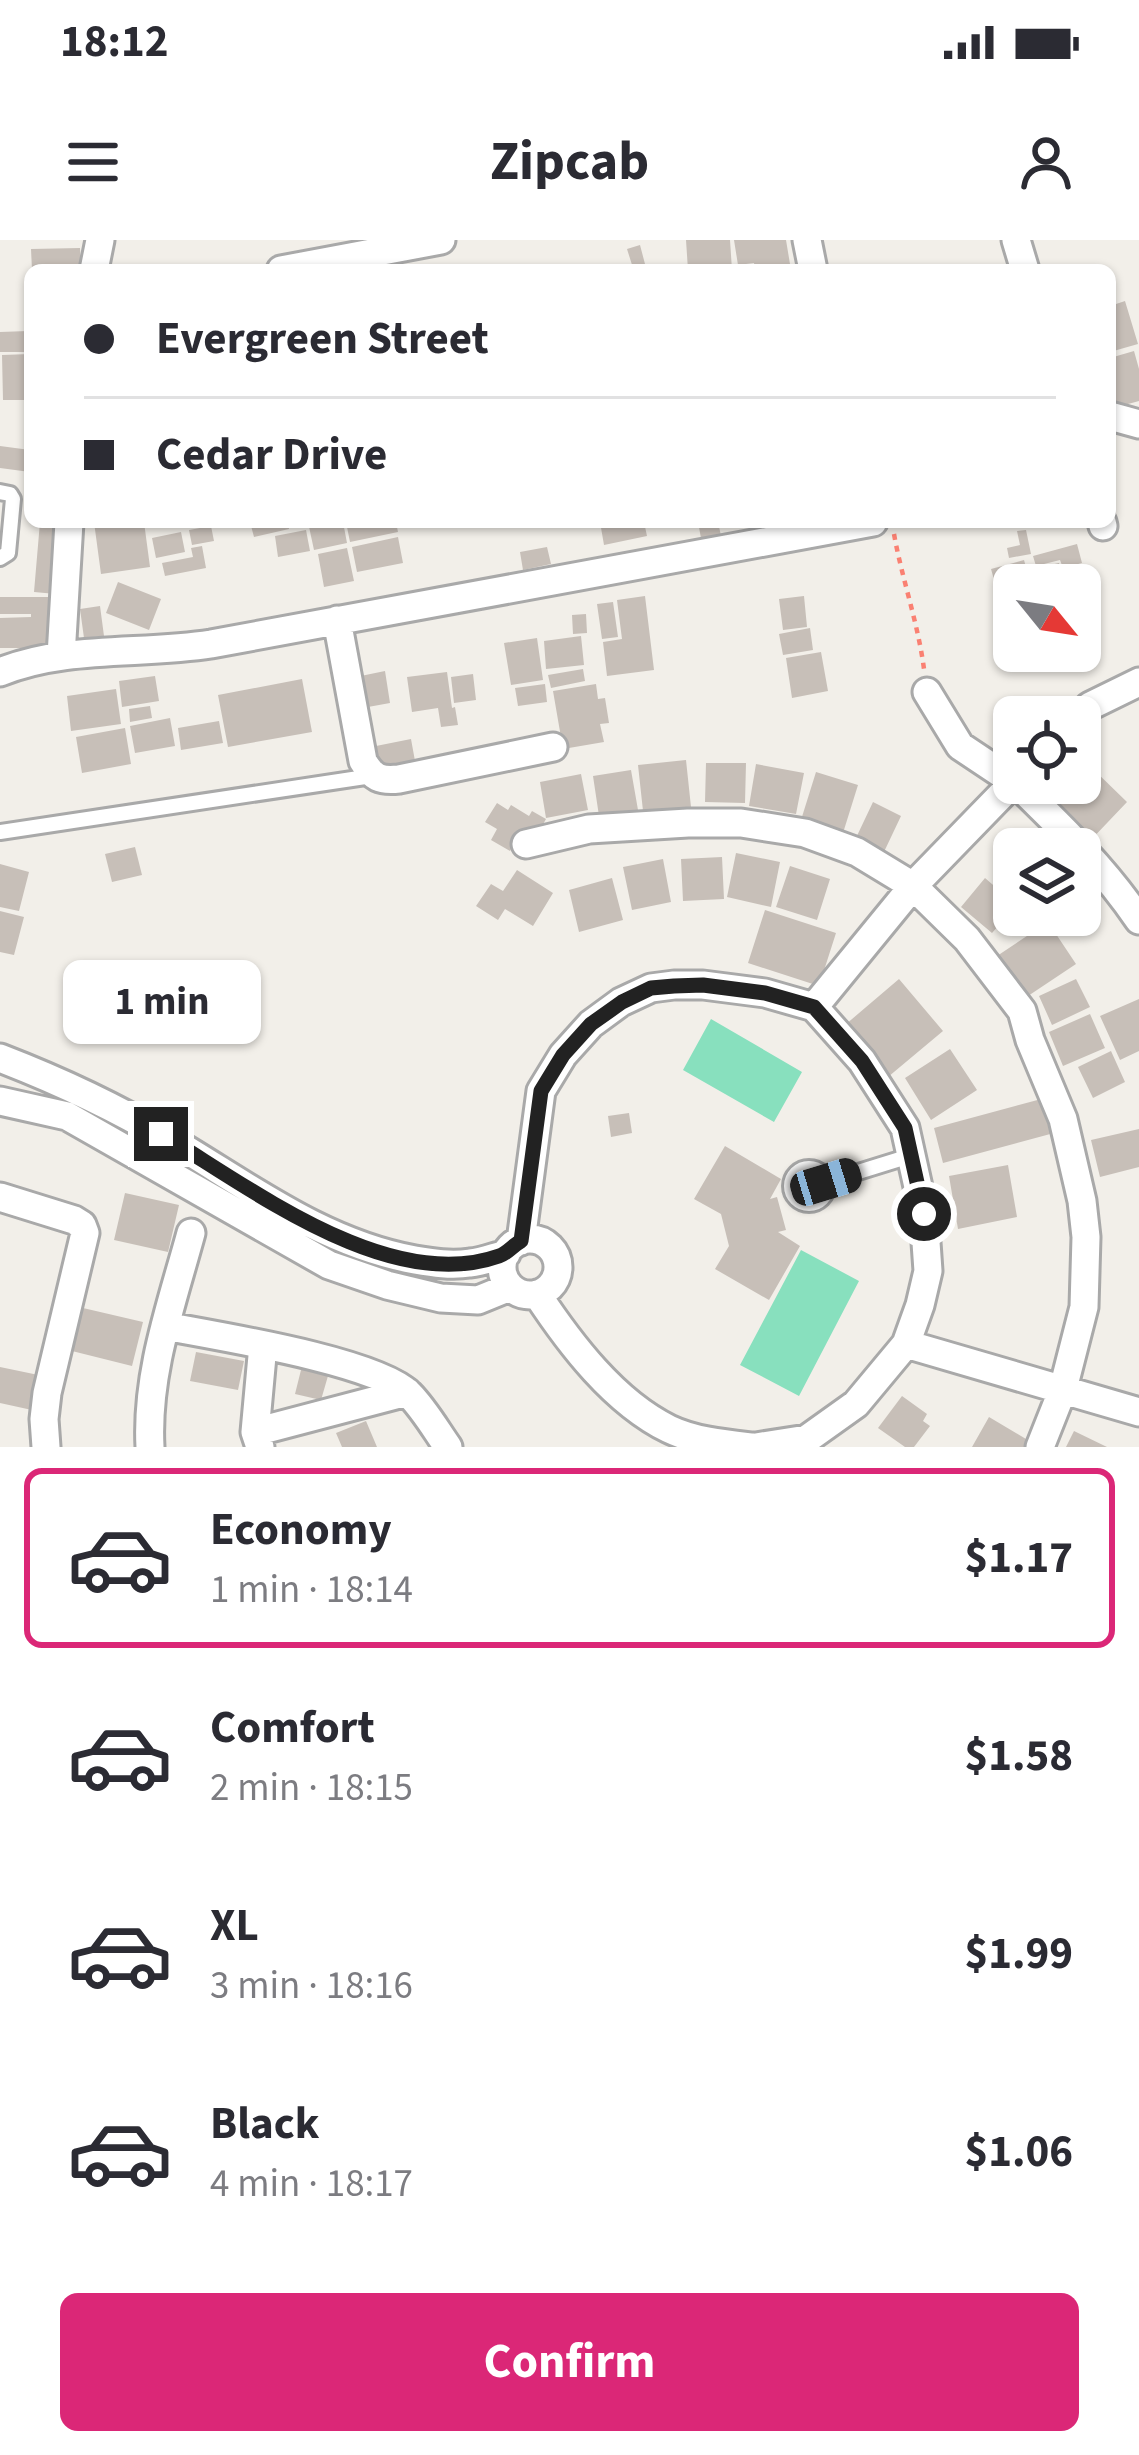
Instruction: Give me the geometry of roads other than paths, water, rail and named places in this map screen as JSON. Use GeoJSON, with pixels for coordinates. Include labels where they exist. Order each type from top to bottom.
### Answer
{"type":"FeatureCollection","features":[{"type":"Feature","properties":{"kind":"street"},"geometry":{"type":"LineString","coordinates":[[312,264],[441,240]]}},
{"type":"Feature","properties":{"kind":"street"},"geometry":{"type":"LineString","coordinates":[[61,656],[69,528]]}},
{"type":"Feature","properties":{"kind":"street"},"geometry":{"type":"LineString","coordinates":[[0,672],[61,656],[176,650],[841,528]]}},
{"type":"Feature","properties":{"kind":"street"},"geometry":{"type":"LineString","coordinates":[[337,620],[363,761],[372,776],[384,781],[399,779],[553,747]]}},
{"type":"Feature","properties":{"kind":"street"},"geometry":{"type":"LineString","coordinates":[[1101,701],[1139,682]]}},
{"type":"Feature","properties":{"kind":"street"},"geometry":{"type":"LineString","coordinates":[[927,692],[960,746],[993,768]]}},
{"type":"Feature","properties":{"kind":"street"},"geometry":{"type":"LineString","coordinates":[[814,1007],[913,886],[993,804]]}},
{"type":"Feature","properties":{"kind":"street"},"geometry":{"type":"LineString","coordinates":[[1037,804],[1114,884],[1139,920]]}},
{"type":"Feature","properties":{"kind":"street"},"geometry":{"type":"LineString","coordinates":[[526,844],[589,829],[741,823],[805,833],[857,852],[913,886],[967,939],[1022,1011],[1064,1119],[1076,1167],[1086,1237],[1084,1307],[1063,1389],[1040,1447]]}},
{"type":"Feature","properties":{"kind":"street"},"geometry":{"type":"LineString","coordinates":[[703,985],[765,993],[814,1007],[888,1099],[905,1128],[913,1155],[928,1271],[906,1344],[856,1404],[807,1439],[754,1447],[716,1443],[670,1430],[586,1361],[502,1271],[517,1241],[541,1091],[563,1055],[591,1024],[651,988],[703,985]]}},
{"type":"Feature","properties":{"kind":"street"},"geometry":{"type":"LineString","coordinates":[[0,1058],[161,1134],[278,1208],[340,1239],[442,1264],[471,1263],[530,1239],[547,1244],[557,1259],[556,1277],[545,1291],[524,1290],[478,1300],[441,1298],[387,1285],[329,1265],[68,1116],[0,1101]]}},
{"type":"Feature","properties":{"kind":"street"},"geometry":{"type":"LineString","coordinates":[[0,1197],[74,1220],[85,1233],[47,1393],[46,1447]]}},
{"type":"Feature","properties":{"kind":"street"},"geometry":{"type":"LineString","coordinates":[[150,1447],[151,1384],[191,1232]]}},
{"type":"Feature","properties":{"kind":"street"},"geometry":{"type":"LineString","coordinates":[[165,1326],[373,1374],[407,1392],[448,1447]]}},
{"type":"Feature","properties":{"kind":"street"},"geometry":{"type":"LineString","coordinates":[[906,1344],[1139,1412]]}},
{"type":"Feature","properties":{"kind":"street"},"geometry":{"type":"LineString","coordinates":[[263,1346],[258,1440],[407,1392]]}},
{"type":"Feature","properties":{"kind":"lane"},"geometry":{"type":"LineString","coordinates":[[0,492],[13,499],[8,553],[0,558]]}},
{"type":"Feature","properties":{"kind":"lane"},"geometry":{"type":"LineString","coordinates":[[0,832],[372,776]]}},
{"type":"Feature","properties":{"kind":"lane"},"geometry":{"type":"LineString","coordinates":[[826,1182],[913,1155]]}}]}
